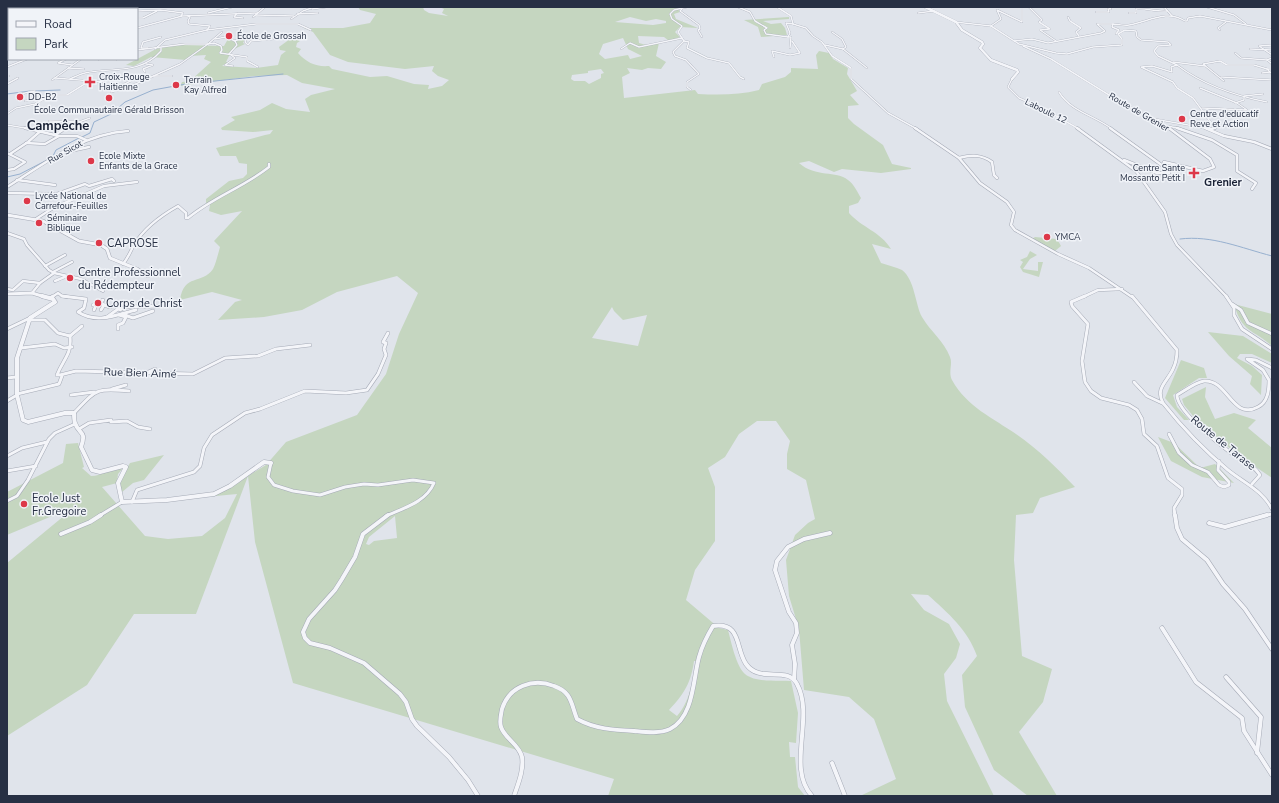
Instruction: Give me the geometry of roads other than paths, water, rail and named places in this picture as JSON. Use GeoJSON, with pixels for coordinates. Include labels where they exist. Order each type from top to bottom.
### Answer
{"type":"FeatureCollection","features":[{"type":"Feature","properties":{"kind":"street"},"geometry":{"type":"LineString","coordinates":[[205,14],[232,7]]}},
{"type":"Feature","properties":{"kind":"street"},"geometry":{"type":"LineString","coordinates":[[253,17],[265,7]]}},
{"type":"Feature","properties":{"kind":"street"},"geometry":{"type":"LineString","coordinates":[[291,18],[314,7]]}},
{"type":"Feature","properties":{"kind":"street"},"geometry":{"type":"LineString","coordinates":[[311,8],[326,7]]}},
{"type":"Feature","properties":{"kind":"street"},"geometry":{"type":"LineString","coordinates":[[687,7],[680,10],[685,13],[692,22],[699,25],[700,29],[698,30],[702,37]]}},
{"type":"Feature","properties":{"kind":"street"},"geometry":{"type":"LineString","coordinates":[[687,7],[674,10],[670,14],[672,19],[682,26],[678,32],[683,39],[689,42],[686,48],[707,58],[729,63],[740,78],[744,79]]}},
{"type":"Feature","properties":{"kind":"street"},"geometry":{"type":"LineString","coordinates":[[738,7],[750,12],[755,21],[767,28],[764,30],[766,34],[771,36],[791,37],[800,53],[790,55],[772,51],[774,57]]}},
{"type":"Feature","properties":{"kind":"street"},"geometry":{"type":"LineString","coordinates":[[777,7],[791,16],[793,24]]}},
{"type":"Feature","properties":{"kind":"street","name":"Laboule 12"},"geometry":{"type":"LineString","coordinates":[[925,7],[960,24],[962,30],[982,42],[983,44],[980,50],[995,62],[1017,70],[1018,72],[1008,86],[1019,98],[1074,125],[1104,149],[1122,160]]}},
{"type":"Feature","properties":{"kind":"street"},"geometry":{"type":"LineString","coordinates":[[991,26],[1001,19],[997,10],[1009,13],[1017,20],[1022,22],[1022,7]]}},
{"type":"Feature","properties":{"kind":"street"},"geometry":{"type":"LineString","coordinates":[[1029,7],[1042,20],[1039,22],[1050,29],[1040,31],[1056,41]]}},
{"type":"Feature","properties":{"kind":"street"},"geometry":{"type":"LineString","coordinates":[[1096,12],[1109,12],[1108,9],[1111,8],[1109,7]]}},
{"type":"Feature","properties":{"kind":"street"},"geometry":{"type":"LineString","coordinates":[[1164,7],[1173,16]]}},
{"type":"Feature","properties":{"kind":"street"},"geometry":{"type":"LineString","coordinates":[[1207,7],[1234,15],[1246,24]]}},
{"type":"Feature","properties":{"kind":"street"},"geometry":{"type":"LineString","coordinates":[[1129,13],[1136,13],[1136,9],[1143,8],[1155,12],[1167,11]]}},
{"type":"Feature","properties":{"kind":"street"},"geometry":{"type":"LineString","coordinates":[[138,12],[161,10],[182,12],[180,15],[182,16]]}},
{"type":"Feature","properties":{"kind":"street"},"geometry":{"type":"LineString","coordinates":[[138,18],[143,18],[161,10]]}},
{"type":"Feature","properties":{"kind":"street"},"geometry":{"type":"LineString","coordinates":[[918,13],[934,11]]}},
{"type":"Feature","properties":{"kind":"street"},"geometry":{"type":"LineString","coordinates":[[138,28],[182,16],[237,13],[296,15],[318,12]]}},
{"type":"Feature","properties":{"kind":"street"},"geometry":{"type":"LineString","coordinates":[[237,13],[234,17],[243,18]]}},
{"type":"Feature","properties":{"kind":"street"},"geometry":{"type":"LineString","coordinates":[[182,16],[190,17],[188,21],[189,24],[210,26],[207,30]]}},
{"type":"Feature","properties":{"kind":"street"},"geometry":{"type":"LineString","coordinates":[[1014,41],[1032,39],[1048,43],[1105,31],[1097,24],[1130,24],[1156,17],[1173,16],[1179,17],[1185,22],[1188,18],[1200,16],[1272,30]]}},
{"type":"Feature","properties":{"kind":"street"},"geometry":{"type":"LineString","coordinates":[[1068,17],[1070,21],[1080,28],[1076,32],[1079,36]]}},
{"type":"Feature","properties":{"kind":"street"},"geometry":{"type":"LineString","coordinates":[[1220,30],[1218,28],[1226,22]]}},
{"type":"Feature","properties":{"kind":"street"},"geometry":{"type":"LineString","coordinates":[[788,37],[790,33],[786,23],[806,28],[812,35],[825,45],[832,56],[851,68],[851,79],[888,113],[911,125],[959,158],[980,183],[1007,202],[1012,208],[1014,216],[1011,225],[1015,230],[1058,254],[1089,268],[1135,297],[1177,350],[1174,367],[1160,391],[1162,403],[1183,427],[1230,471],[1252,484],[1261,492],[1272,509]]}},
{"type":"Feature","properties":{"kind":"street"},"geometry":{"type":"LineString","coordinates":[[138,50],[155,48],[165,40],[207,30],[256,24],[298,24],[311,30]]}},
{"type":"Feature","properties":{"kind":"street"},"geometry":{"type":"LineString","coordinates":[[960,24],[991,26],[1019,44],[1056,53],[1067,54],[1093,47],[1122,45],[1122,39],[1115,35],[1119,30],[1112,27],[1113,24]]}},
{"type":"Feature","properties":{"kind":"street"},"geometry":{"type":"LineString","coordinates":[[1118,37],[1118,34],[1125,30],[1131,30],[1136,31],[1137,38],[1140,40],[1168,42],[1171,45],[1158,46],[1154,51],[1158,56],[1172,62],[1189,74],[1243,97],[1267,102]]}},
{"type":"Feature","properties":{"kind":"street"},"geometry":{"type":"LineString","coordinates":[[111,92],[129,87],[187,60],[222,32]]}},
{"type":"Feature","properties":{"kind":"street"},"geometry":{"type":"LineString","coordinates":[[832,32],[844,41],[846,47],[843,49]]}},
{"type":"Feature","properties":{"kind":"street"},"geometry":{"type":"LineString","coordinates":[[235,41],[248,34],[250,34],[245,42],[248,44],[251,41],[272,38]]}},
{"type":"Feature","properties":{"kind":"street"},"geometry":{"type":"LineString","coordinates":[[161,37],[143,42],[141,48],[161,48],[185,44],[214,43],[221,46],[222,50],[220,53],[247,57],[247,61],[258,67]]}},
{"type":"Feature","properties":{"kind":"street"},"geometry":{"type":"LineString","coordinates":[[213,39],[226,37],[235,41]]}},
{"type":"Feature","properties":{"kind":"street"},"geometry":{"type":"LineString","coordinates":[[621,49],[630,43],[640,47],[683,39]]}},
{"type":"Feature","properties":{"kind":"street"},"geometry":{"type":"LineString","coordinates":[[683,39],[673,52],[675,56],[686,60],[699,74],[687,82],[687,87],[691,90]]}},
{"type":"Feature","properties":{"kind":"street"},"geometry":{"type":"LineString","coordinates":[[229,54],[236,45],[235,41]]}},
{"type":"Feature","properties":{"kind":"street"},"geometry":{"type":"LineString","coordinates":[[790,48],[792,41]]}},
{"type":"Feature","properties":{"kind":"street","name":"Route de Grenier"},"geometry":{"type":"LineString","coordinates":[[1019,44],[1051,59],[1166,126],[1210,159],[1214,167],[1203,171],[1162,163],[1169,171],[1168,173],[1152,171],[1122,160]]}},
{"type":"Feature","properties":{"kind":"street"},"geometry":{"type":"LineString","coordinates":[[825,45],[843,49],[867,68]]}},
{"type":"Feature","properties":{"kind":"street"},"geometry":{"type":"LineString","coordinates":[[1272,45],[1259,46],[1272,55]]}},
{"type":"Feature","properties":{"kind":"street"},"geometry":{"type":"LineString","coordinates":[[70,78],[84,73],[121,70],[144,64],[154,59],[161,51],[161,48]]}},
{"type":"Feature","properties":{"kind":"street"},"geometry":{"type":"LineString","coordinates":[[1250,49],[1272,50]]}},
{"type":"Feature","properties":{"kind":"street"},"geometry":{"type":"LineString","coordinates":[[1235,53],[1243,58],[1267,60],[1272,58]]}},
{"type":"Feature","properties":{"kind":"street"},"geometry":{"type":"LineString","coordinates":[[229,54],[235,58],[225,65],[233,66]]}},
{"type":"Feature","properties":{"kind":"street"},"geometry":{"type":"LineString","coordinates":[[7,67],[24,60]]}},
{"type":"Feature","properties":{"kind":"street"},"geometry":{"type":"LineString","coordinates":[[64,60],[58,63],[72,65]]}},
{"type":"Feature","properties":{"kind":"street"},"geometry":{"type":"LineString","coordinates":[[52,80],[80,60]]}},
{"type":"Feature","properties":{"kind":"street"},"geometry":{"type":"LineString","coordinates":[[99,60],[116,60]]}},
{"type":"Feature","properties":{"kind":"street"},"geometry":{"type":"LineString","coordinates":[[1267,60],[1272,64]]}},
{"type":"Feature","properties":{"kind":"street"},"geometry":{"type":"LineString","coordinates":[[1224,81],[1221,77],[1203,64],[1218,61],[1227,65],[1254,66],[1272,69]]}},
{"type":"Feature","properties":{"kind":"street"},"geometry":{"type":"LineString","coordinates":[[1172,62],[1207,66]]}},
{"type":"Feature","properties":{"kind":"street"},"geometry":{"type":"LineString","coordinates":[[144,64],[153,65],[143,69],[145,72]]}},
{"type":"Feature","properties":{"kind":"street"},"geometry":{"type":"LineString","coordinates":[[1177,65],[1171,67],[1172,72],[1152,66],[1141,67],[1173,82],[1177,88],[1193,98],[1202,108],[1205,116],[1215,128],[1211,129]]}},
{"type":"Feature","properties":{"kind":"street"},"geometry":{"type":"LineString","coordinates":[[68,68],[84,69]]}},
{"type":"Feature","properties":{"kind":"street"},"geometry":{"type":"LineString","coordinates":[[1267,69],[1271,73]]}},
{"type":"Feature","properties":{"kind":"street"},"geometry":{"type":"LineString","coordinates":[[1262,73],[1271,73]]}},
{"type":"Feature","properties":{"kind":"street"},"geometry":{"type":"LineString","coordinates":[[121,86],[144,76],[172,76]]}},
{"type":"Feature","properties":{"kind":"street"},"geometry":{"type":"LineString","coordinates":[[1221,77],[1272,80]]}},
{"type":"Feature","properties":{"kind":"street"},"geometry":{"type":"LineString","coordinates":[[7,84],[18,78]]}},
{"type":"Feature","properties":{"kind":"street"},"geometry":{"type":"LineString","coordinates":[[55,78],[70,78],[104,82]]}},
{"type":"Feature","properties":{"kind":"street"},"geometry":{"type":"LineString","coordinates":[[7,114],[19,107],[35,104],[51,96],[69,94],[91,80]]}},
{"type":"Feature","properties":{"kind":"street"},"geometry":{"type":"LineString","coordinates":[[1200,88],[1235,103],[1247,110],[1202,108]]}},
{"type":"Feature","properties":{"kind":"street"},"geometry":{"type":"LineString","coordinates":[[20,94],[35,91]]}},
{"type":"Feature","properties":{"kind":"street"},"geometry":{"type":"LineString","coordinates":[[1059,92],[1064,99],[1076,109],[1105,124],[1165,167]]}},
{"type":"Feature","properties":{"kind":"street"},"geometry":{"type":"LineString","coordinates":[[1243,97],[1263,94]]}},
{"type":"Feature","properties":{"kind":"street"},"geometry":{"type":"LineString","coordinates":[[1235,103],[1243,101],[1243,97]]}},
{"type":"Feature","properties":{"kind":"street"},"geometry":{"type":"LineString","coordinates":[[25,101],[44,99]]}},
{"type":"Feature","properties":{"kind":"street"},"geometry":{"type":"LineString","coordinates":[[49,121],[76,121],[90,118]]}},
{"type":"Feature","properties":{"kind":"street"},"geometry":{"type":"LineString","coordinates":[[1151,118],[1211,129],[1224,136],[1254,142],[1272,149]]}},
{"type":"Feature","properties":{"kind":"street"},"geometry":{"type":"LineString","coordinates":[[60,127],[69,121]]}},
{"type":"Feature","properties":{"kind":"street"},"geometry":{"type":"LineString","coordinates":[[55,135],[76,121]]}},
{"type":"Feature","properties":{"kind":"street"},"geometry":{"type":"LineString","coordinates":[[8,154],[26,143],[40,130],[55,122]]}},
{"type":"Feature","properties":{"kind":"street"},"geometry":{"type":"LineString","coordinates":[[7,125],[40,130],[59,136],[84,139]]}},
{"type":"Feature","properties":{"kind":"street"},"geometry":{"type":"LineString","coordinates":[[1166,126],[1206,135],[1237,154],[1237,171],[1256,183],[1252,189]]}},
{"type":"Feature","properties":{"kind":"street","name":"Rue Sicot"},"geometry":{"type":"LineString","coordinates":[[7,187],[84,139],[112,132],[128,131]]}},
{"type":"Feature","properties":{"kind":"street"},"geometry":{"type":"LineString","coordinates":[[26,143],[45,144],[59,136]]}},
{"type":"Feature","properties":{"kind":"street"},"geometry":{"type":"LineString","coordinates":[[61,153],[69,154],[84,146],[89,147]]}},
{"type":"Feature","properties":{"kind":"street"},"geometry":{"type":"LineString","coordinates":[[7,168],[14,169],[25,162],[8,154]]}},
{"type":"Feature","properties":{"kind":"street"},"geometry":{"type":"LineString","coordinates":[[959,158],[975,154],[990,160],[992,162],[994,175],[997,178]]}},
{"type":"Feature","properties":{"kind":"street"},"geometry":{"type":"LineString","coordinates":[[1122,160],[1136,172],[1165,212],[1171,234],[1177,245],[1217,283],[1231,303],[1236,320],[1242,328],[1249,335],[1272,349]]}},
{"type":"Feature","properties":{"kind":"street"},"geometry":{"type":"LineString","coordinates":[[123,264],[139,239],[159,217],[178,206],[186,213],[186,218],[204,205],[255,178],[269,167],[269,164]]}},
{"type":"Feature","properties":{"kind":"street"},"geometry":{"type":"LineString","coordinates":[[16,180],[54,185]]}},
{"type":"Feature","properties":{"kind":"street"},"geometry":{"type":"LineString","coordinates":[[7,193],[57,194],[85,184],[90,186],[112,180],[114,181]]}},
{"type":"Feature","properties":{"kind":"street"},"geometry":{"type":"LineString","coordinates":[[36,219],[53,208],[104,186],[137,182]]}},
{"type":"Feature","properties":{"kind":"street"},"geometry":{"type":"LineString","coordinates":[[7,215],[36,219],[79,241],[103,246],[107,248],[110,258],[140,270],[148,276]]}},
{"type":"Feature","properties":{"kind":"street"},"geometry":{"type":"LineString","coordinates":[[7,233],[24,239],[45,266],[54,273],[81,279],[103,291]]}},
{"type":"Feature","properties":{"kind":"street"},"geometry":{"type":"LineString","coordinates":[[45,266],[65,255]]}},
{"type":"Feature","properties":{"kind":"street"},"geometry":{"type":"LineString","coordinates":[[32,293],[40,283],[72,262]]}},
{"type":"Feature","properties":{"kind":"street"},"geometry":{"type":"LineString","coordinates":[[55,281],[69,276]]}},
{"type":"Feature","properties":{"kind":"street"},"geometry":{"type":"LineString","coordinates":[[7,289],[13,290],[23,281],[40,283]]}},
{"type":"Feature","properties":{"kind":"street"},"geometry":{"type":"LineString","coordinates":[[1123,289],[1098,290],[1071,302],[1072,306],[1088,324],[1082,354],[1084,382],[1090,392],[1096,396],[1114,403],[1126,405],[1137,411],[1144,426],[1144,434],[1157,446],[1168,478],[1182,489],[1182,495],[1174,508],[1179,534],[1188,546],[1207,560],[1223,584],[1245,609],[1272,649]]}},
{"type":"Feature","properties":{"kind":"street"},"geometry":{"type":"LineString","coordinates":[[7,294],[32,293],[50,298],[55,302],[30,319],[7,329]]}},
{"type":"Feature","properties":{"kind":"street"},"geometry":{"type":"LineString","coordinates":[[50,298],[58,293],[62,296],[86,299],[84,308],[78,312],[92,319],[120,315],[136,310]]}},
{"type":"Feature","properties":{"kind":"street"},"geometry":{"type":"LineString","coordinates":[[94,310],[96,305],[93,305],[101,301],[104,305],[110,307],[115,305],[118,309]]}},
{"type":"Feature","properties":{"kind":"street"},"geometry":{"type":"LineString","coordinates":[[1231,303],[1241,310],[1248,323],[1272,334]]}},
{"type":"Feature","properties":{"kind":"street"},"geometry":{"type":"LineString","coordinates":[[100,310],[104,305]]}},
{"type":"Feature","properties":{"kind":"street"},"geometry":{"type":"LineString","coordinates":[[107,317],[113,311],[118,309],[138,306],[143,308],[161,306]]}},
{"type":"Feature","properties":{"kind":"street"},"geometry":{"type":"LineString","coordinates":[[120,315],[133,318],[153,311]]}},
{"type":"Feature","properties":{"kind":"street"},"geometry":{"type":"LineString","coordinates":[[118,329],[118,325],[123,322],[126,317],[120,315]]}},
{"type":"Feature","properties":{"kind":"street"},"geometry":{"type":"LineString","coordinates":[[30,319],[45,320],[58,333],[70,336]]}},
{"type":"Feature","properties":{"kind":"street"},"geometry":{"type":"LineString","coordinates":[[30,319],[17,358],[17,395],[20,414],[23,420],[28,422],[74,412],[80,408],[94,392]]}},
{"type":"Feature","properties":{"kind":"street"},"geometry":{"type":"LineString","coordinates":[[70,336],[82,326]]}},
{"type":"Feature","properties":{"kind":"street"},"geometry":{"type":"LineString","coordinates":[[132,502],[137,490],[187,476],[196,471],[200,466],[204,448],[212,435],[240,415],[305,391],[346,393],[367,390],[378,374],[386,355],[384,349],[386,343],[384,342],[388,333]]}},
{"type":"Feature","properties":{"kind":"street"},"geometry":{"type":"LineString","coordinates":[[7,401],[17,395],[59,384],[62,376],[57,375],[59,367],[68,358],[72,347],[70,336]]}},
{"type":"Feature","properties":{"kind":"street"},"geometry":{"type":"LineString","coordinates":[[21,348],[55,344],[64,348],[72,347]]}},
{"type":"Feature","properties":{"kind":"street","name":"Rue Bien Aimé"},"geometry":{"type":"LineString","coordinates":[[62,376],[76,372],[193,374],[226,358],[258,356],[276,349],[310,345]]}},
{"type":"Feature","properties":{"kind":"street","name":"Route de Tarase"},"geometry":{"type":"LineString","coordinates":[[1252,484],[1260,476],[1257,470],[1232,453],[1196,422],[1180,405],[1177,395],[1204,381],[1208,381],[1217,385],[1234,405],[1253,410],[1264,402],[1267,397],[1268,380],[1265,373],[1247,359],[1256,360],[1272,368]]}},
{"type":"Feature","properties":{"kind":"street"},"geometry":{"type":"LineString","coordinates":[[146,373],[155,369]]}},
{"type":"Feature","properties":{"kind":"street"},"geometry":{"type":"LineString","coordinates":[[7,378],[16,376]]}},
{"type":"Feature","properties":{"kind":"street"},"geometry":{"type":"LineString","coordinates":[[1134,382],[1147,396],[1162,403]]}},
{"type":"Feature","properties":{"kind":"street"},"geometry":{"type":"LineString","coordinates":[[71,395],[126,385]]}},
{"type":"Feature","properties":{"kind":"street"},"geometry":{"type":"LineString","coordinates":[[110,389],[129,391]]}},
{"type":"Feature","properties":{"kind":"street"},"geometry":{"type":"LineString","coordinates":[[74,412],[75,424],[83,433],[84,438],[81,447],[92,470],[100,472],[123,466],[126,467],[118,483],[122,502]]}},
{"type":"Feature","properties":{"kind":"street"},"geometry":{"type":"LineString","coordinates":[[79,429],[89,423],[111,420],[111,422],[127,421],[138,427],[150,429]]}},
{"type":"Feature","properties":{"kind":"street"},"geometry":{"type":"LineString","coordinates":[[7,501],[17,496],[36,466],[47,442],[55,433],[75,424]]}},
{"type":"Feature","properties":{"kind":"street"},"geometry":{"type":"LineString","coordinates":[[1169,434],[1182,456],[1192,465],[1208,472],[1219,485],[1227,486],[1229,485],[1229,482],[1218,470],[1219,461]]}},
{"type":"Feature","properties":{"kind":"street"},"geometry":{"type":"LineString","coordinates":[[7,456],[22,448],[47,442]]}},
{"type":"Feature","properties":{"kind":"street"},"geometry":{"type":"LineString","coordinates":[[61,534],[90,522],[122,502],[167,500],[214,494],[230,486],[264,462],[271,463],[268,476],[274,485],[312,494],[328,494],[345,487],[364,484],[378,486],[413,480],[434,483],[430,492],[422,498],[383,518],[363,534],[354,557],[342,579],[335,590],[309,619],[303,632],[305,638],[310,643],[336,650],[364,663],[400,694],[406,702],[412,719],[417,726],[449,757],[468,780],[478,796]]}},
{"type":"Feature","properties":{"kind":"street"},"geometry":{"type":"LineString","coordinates":[[7,471],[36,466]]}},
{"type":"Feature","properties":{"kind":"street"},"geometry":{"type":"LineString","coordinates":[[1209,523],[1226,527],[1272,514]]}},
{"type":"Feature","properties":{"kind":"street"},"geometry":{"type":"LineString","coordinates":[[794,679],[795,664],[792,645],[797,633],[796,623],[789,612],[775,570],[776,564],[789,547],[801,539],[830,533]]}},
{"type":"Feature","properties":{"kind":"street"},"geometry":{"type":"LineString","coordinates":[[514,796],[520,774],[521,754],[501,728],[500,716],[506,699],[512,692],[524,684],[532,682],[549,684],[569,693],[573,702],[573,711],[577,719],[585,724],[607,729],[651,733],[671,728],[684,716],[699,657],[709,632],[713,626],[718,624],[727,627],[737,636],[744,660],[751,671],[763,676],[779,674],[787,675],[797,682],[804,713],[802,736],[803,781],[806,791],[812,796]]}},
{"type":"Feature","properties":{"kind":"street"},"geometry":{"type":"LineString","coordinates":[[1162,628],[1196,682],[1242,718],[1244,731],[1272,775]]}},
{"type":"Feature","properties":{"kind":"street"},"geometry":{"type":"LineString","coordinates":[[1226,677],[1260,717],[1257,753]]}},
{"type":"Feature","properties":{"kind":"street"},"geometry":{"type":"LineString","coordinates":[[832,763],[845,796]]}},
{"type":"Feature","properties":{"kind":"waterway"},"geometry":{"type":"LineString","coordinates":[[80,8],[85,7]]}},
{"type":"Feature","properties":{"kind":"waterway"},"geometry":{"type":"LineString","coordinates":[[97,7],[111,7]]}},
{"type":"Feature","properties":{"kind":"waterway"},"geometry":{"type":"LineString","coordinates":[[191,7],[228,7]]}},
{"type":"Feature","properties":{"kind":"waterway"},"geometry":{"type":"LineString","coordinates":[[82,137],[90,133],[94,122],[111,114],[125,102],[153,90],[186,84],[283,74]]}},
{"type":"Feature","properties":{"kind":"waterway"},"geometry":{"type":"LineString","coordinates":[[35,91],[60,90]]}},
{"type":"Feature","properties":{"kind":"waterway"},"geometry":{"type":"LineString","coordinates":[[7,94],[30,91]]}},
{"type":"Feature","properties":{"kind":"waterway"},"geometry":{"type":"LineString","coordinates":[[53,156],[56,150],[79,138]]}},
{"type":"Feature","properties":{"kind":"waterway"},"geometry":{"type":"LineString","coordinates":[[7,177],[20,174],[47,160]]}},
{"type":"Feature","properties":{"kind":"waterway"},"geometry":{"type":"LineString","coordinates":[[1180,239],[1192,238],[1215,241],[1272,256]]}},
{"type":"Feature","properties":{"kind":"place","name":"École de Grossah"},"geometry":{"type":"Point","coordinates":[229,36]}},
{"type":"Feature","properties":{"kind":"place","name":"Croix-Rouge Haitienne"},"geometry":{"type":"Point","coordinates":[90,82]}},
{"type":"Feature","properties":{"kind":"place","name":"Terrain Kay Alfred"},"geometry":{"type":"Point","coordinates":[176,85]}},
{"type":"Feature","properties":{"kind":"place","name":"DD-B2"},"geometry":{"type":"Point","coordinates":[20,97]}},
{"type":"Feature","properties":{"kind":"place","name":"École Communautaire Gérald Brisson"},"geometry":{"type":"Point","coordinates":[109,98]}},
{"type":"Feature","properties":{"kind":"place","name":"Centre d'educatif Reve et Action"},"geometry":{"type":"Point","coordinates":[1182,119]}},
{"type":"Feature","properties":{"kind":"place","name":"Ecole Mixte Enfants de la Grace"},"geometry":{"type":"Point","coordinates":[91,161]}},
{"type":"Feature","properties":{"kind":"place","name":"Centre Sante Mossanto Petit I"},"geometry":{"type":"Point","coordinates":[1194,173]}},
{"type":"Feature","properties":{"kind":"place","name":"Lycée National de Carrefour-Feuilles"},"geometry":{"type":"Point","coordinates":[27,201]}},
{"type":"Feature","properties":{"kind":"place","name":"Séminaire Biblique"},"geometry":{"type":"Point","coordinates":[39,223]}},
{"type":"Feature","properties":{"kind":"place","name":"YMCA"},"geometry":{"type":"Point","coordinates":[1047,237]}},
{"type":"Feature","properties":{"kind":"place","name":"CAPROSE"},"geometry":{"type":"Point","coordinates":[99,243]}},
{"type":"Feature","properties":{"kind":"place","name":"Centre Professionnel du Rédempteur"},"geometry":{"type":"Point","coordinates":[70,278]}},
{"type":"Feature","properties":{"kind":"place","name":"Corps de Christ"},"geometry":{"type":"Point","coordinates":[98,303]}},
{"type":"Feature","properties":{"kind":"place","name":"Ecole Just Fr.Gregoire"},"geometry":{"type":"Point","coordinates":[24,504]}},
{"type":"Feature","properties":{"kind":"district","name":"Campêche"},"geometry":{"type":"Point","coordinates":[58,126]}},
{"type":"Feature","properties":{"kind":"district","name":"Grenier"},"geometry":{"type":"Point","coordinates":[1223,182]}}]}
